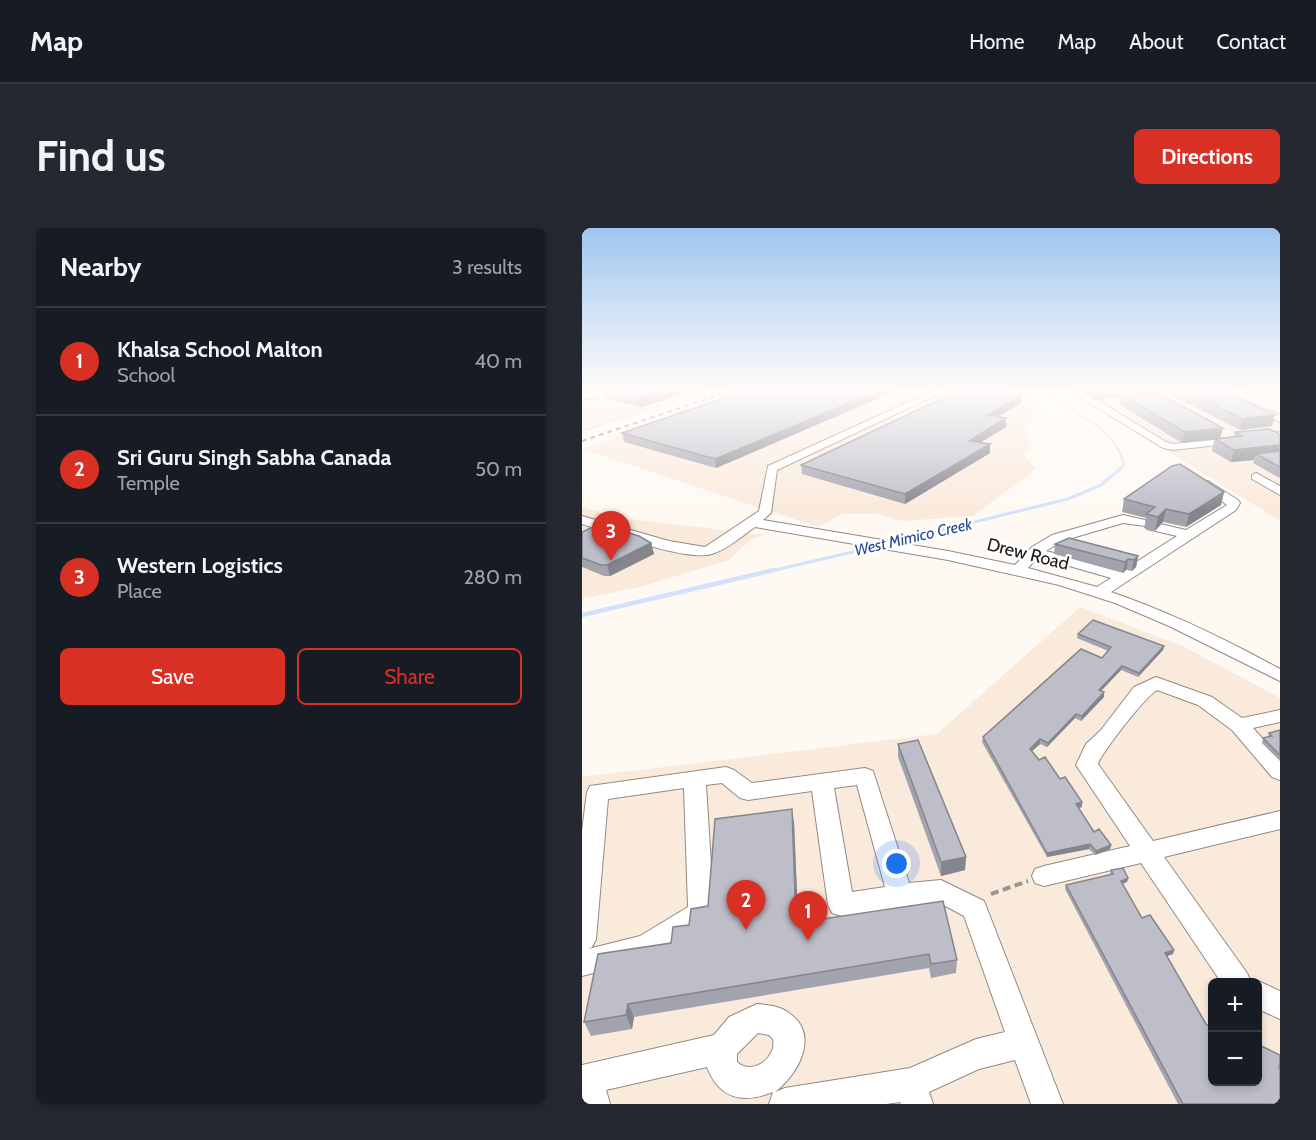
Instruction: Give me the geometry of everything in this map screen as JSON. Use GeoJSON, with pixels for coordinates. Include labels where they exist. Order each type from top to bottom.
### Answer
{"type":"FeatureCollection","features":[{"type":"Feature","properties":{"kind":"street"},"geometry":{"type":"LineString","coordinates":[[582,520],[683,549],[705,552],[715,548],[765,513],[772,468],[855,430]]}},
{"type":"Feature","properties":{"kind":"street"},"geometry":{"type":"LineString","coordinates":[[1138,430],[1163,445],[1173,447],[1277,437]]}},
{"type":"Feature","properties":{"kind":"street"},"geometry":{"type":"LineString","coordinates":[[1223,430],[1240,439]]}},
{"type":"Feature","properties":{"kind":"street"},"geometry":{"type":"LineString","coordinates":[[1256,477],[1279,490]]}},
{"type":"Feature","properties":{"kind":"street"},"geometry":{"type":"LineString","coordinates":[[1098,593],[1233,507],[1234,503],[1194,478]]}},
{"type":"Feature","properties":{"kind":"street"},"geometry":{"type":"LineString","coordinates":[[1018,570],[1035,552],[1053,540],[1123,519],[1188,535]]}},
{"type":"Feature","properties":{"kind":"street","name":"Drew Road"},"geometry":{"type":"LineString","coordinates":[[751,522],[1018,570],[1098,593],[1140,607],[1220,642],[1280,676]]}},
{"type":"Feature","properties":{"kind":"street"},"geometry":{"type":"LineString","coordinates":[[1053,540],[1075,546]]}},
{"type":"Feature","properties":{"kind":"street"},"geometry":{"type":"LineString","coordinates":[[1035,552],[1122,576]]}},
{"type":"Feature","properties":{"kind":"street"},"geometry":{"type":"LineString","coordinates":[[1119,558],[1142,564]]}},
{"type":"Feature","properties":{"kind":"street"},"geometry":{"type":"LineString","coordinates":[[1233,978],[1145,852],[1088,765],[1093,749],[1108,735],[1141,691],[1156,683],[1205,701],[1239,725],[1280,772]]}},
{"type":"Feature","properties":{"kind":"street"},"geometry":{"type":"LineString","coordinates":[[1239,725],[1280,716]]}},
{"type":"Feature","properties":{"kind":"street"},"geometry":{"type":"LineString","coordinates":[[582,939],[598,792],[726,775],[748,792],[865,776],[900,895]]}},
{"type":"Feature","properties":{"kind":"street"},"geometry":{"type":"LineString","coordinates":[[582,963],[646,947],[701,912],[695,779]]}},
{"type":"Feature","properties":{"kind":"street"},"geometry":{"type":"LineString","coordinates":[[822,782],[841,904],[941,891],[975,909],[1047,1104]]}},
{"type":"Feature","properties":{"kind":"street"},"geometry":{"type":"LineString","coordinates":[[1044,876],[1280,820]]}},
{"type":"Feature","properties":{"kind":"street"},"geometry":{"type":"LineString","coordinates":[[1262,997],[1280,1005]]}},
{"type":"Feature","properties":{"kind":"street"},"geometry":{"type":"LineString","coordinates":[[781,1095],[780,1071],[790,1049],[790,1038],[778,1022],[769,1018],[746,1022],[732,1033],[723,1048],[724,1069],[730,1078],[738,1083],[760,1084],[781,1095],[914,1094],[976,1054],[1025,1043]]}},
{"type":"Feature","properties":{"kind":"street"},"geometry":{"type":"LineString","coordinates":[[588,1086],[723,1048]]}},
{"type":"Feature","properties":{"kind":"path"},"geometry":{"type":"LineString","coordinates":[[991,894],[1044,876]]}},
{"type":"Feature","properties":{"kind":"shaded area"},"geometry":{"type":"Polygon","coordinates":[[[637,430],[1027,430],[1032,447],[1024,455],[1036,469],[973,516],[903,521],[878,514],[842,514],[818,527],[582,449],[637,430]]]}},
{"type":"Feature","properties":{"kind":"shaded area"},"geometry":{"type":"Polygon","coordinates":[[[1134,430],[1280,430],[1280,521],[1134,430]]]}},
{"type":"Feature","properties":{"kind":"shaded area"},"geometry":{"type":"Polygon","coordinates":[[[582,507],[621,518],[765,535],[751,539],[729,560],[640,587],[582,599],[582,507]]]}},
{"type":"Feature","properties":{"kind":"shaded area"},"geometry":{"type":"Polygon","coordinates":[[[1080,607],[1183,646],[1280,698],[1280,1104],[582,1104],[582,777],[937,734],[1080,607]]]}},
{"type":"Feature","properties":{"kind":"building"},"geometry":{"type":"Polygon","coordinates":[[[631,430],[784,430],[715,459],[622,433],[631,430]]]}},
{"type":"Feature","properties":{"kind":"building"},"geometry":{"type":"Polygon","coordinates":[[[875,430],[987,430],[969,441],[990,444],[905,494],[801,465],[875,430]]]}},
{"type":"Feature","properties":{"kind":"building"},"geometry":{"type":"Polygon","coordinates":[[[1181,430],[1205,430],[1185,432],[1181,430]]]}},
{"type":"Feature","properties":{"kind":"building"},"geometry":{"type":"Polygon","coordinates":[[[1271,430],[1280,434],[1280,445],[1234,450],[1215,439],[1242,436],[1235,432],[1271,430]]]}},
{"type":"Feature","properties":{"kind":"building"},"geometry":{"type":"Polygon","coordinates":[[[1280,451],[1280,467],[1256,454],[1280,451]]]}},
{"type":"Feature","properties":{"kind":"building"},"geometry":{"type":"Polygon","coordinates":[[[1180,464],[1224,492],[1189,514],[1166,509],[1158,517],[1146,514],[1155,507],[1124,499],[1172,466],[1180,464]]]}},
{"type":"Feature","properties":{"kind":"building"},"geometry":{"type":"Polygon","coordinates":[[[597,525],[617,533],[623,531],[639,536],[651,543],[607,565],[601,565],[582,558],[582,532],[597,525]]]}},
{"type":"Feature","properties":{"kind":"building"},"geometry":{"type":"Polygon","coordinates":[[[1069,538],[1138,556],[1134,560],[1128,559],[1125,562],[1055,544],[1069,538]]]}},
{"type":"Feature","properties":{"kind":"building"},"geometry":{"type":"Polygon","coordinates":[[[1093,620],[1164,646],[1139,673],[1122,666],[1099,690],[1104,692],[1082,716],[1076,714],[1048,743],[1040,739],[1030,749],[1039,760],[1045,757],[1060,779],[1065,777],[1082,802],[1076,804],[1094,832],[1099,829],[1111,845],[1096,851],[1090,844],[1047,853],[983,737],[1081,649],[1102,658],[1111,647],[1078,634],[1093,620]]]}},
{"type":"Feature","properties":{"kind":"building"},"geometry":{"type":"Polygon","coordinates":[[[1280,730],[1280,755],[1263,738],[1272,736],[1269,733],[1280,730]]]}},
{"type":"Feature","properties":{"kind":"building"},"geometry":{"type":"Polygon","coordinates":[[[918,740],[966,857],[941,862],[898,744],[918,740]]]}},
{"type":"Feature","properties":{"kind":"building"},"geometry":{"type":"Polygon","coordinates":[[[792,809],[796,923],[943,901],[957,960],[931,964],[929,954],[628,1004],[626,1015],[584,1022],[598,954],[671,943],[673,927],[689,925],[691,909],[708,906],[715,819],[792,809]]]}},
{"type":"Feature","properties":{"kind":"building"},"geometry":{"type":"Polygon","coordinates":[[[1123,868],[1128,878],[1121,881],[1142,918],[1150,915],[1174,950],[1165,953],[1208,1025],[1208,1086],[1262,1086],[1262,1046],[1280,1055],[1280,1104],[1183,1104],[1066,885],[1113,874],[1111,870],[1123,868]]]}},
{"type":"Feature","properties":{"kind":"waterway","name":"West Mimico Creek"},"geometry":{"type":"LineString","coordinates":[[1101,430],[1120,452],[1124,465],[1121,468]]}},
{"type":"Feature","properties":{"kind":"waterway","name":"West Mimico Creek"},"geometry":{"type":"LineString","coordinates":[[889,543],[1068,499],[1101,485],[1121,468]]}},
{"type":"Feature","properties":{"kind":"waterway","name":"West Mimico Creek"},"geometry":{"type":"LineString","coordinates":[[767,572],[878,546]]}},
{"type":"Feature","properties":{"kind":"waterway","name":"West Mimico Creek"},"geometry":{"type":"LineString","coordinates":[[582,615],[774,570]]}},
{"type":"Feature","properties":{"kind":"railway"},"geometry":{"type":"LineString","coordinates":[[582,441],[615,430]]}},
{"type":"Feature","properties":{"kind":"place","name":"Western Logistics"},"geometry":{"type":"Point","coordinates":[611,561]}},
{"type":"Feature","properties":{"kind":"place","name":"Sri Guru Singh Sabha Canada"},"geometry":{"type":"Point","coordinates":[746,930]}},
{"type":"Feature","properties":{"kind":"place","name":"Khalsa School Malton"},"geometry":{"type":"Point","coordinates":[808,941]}}]}
